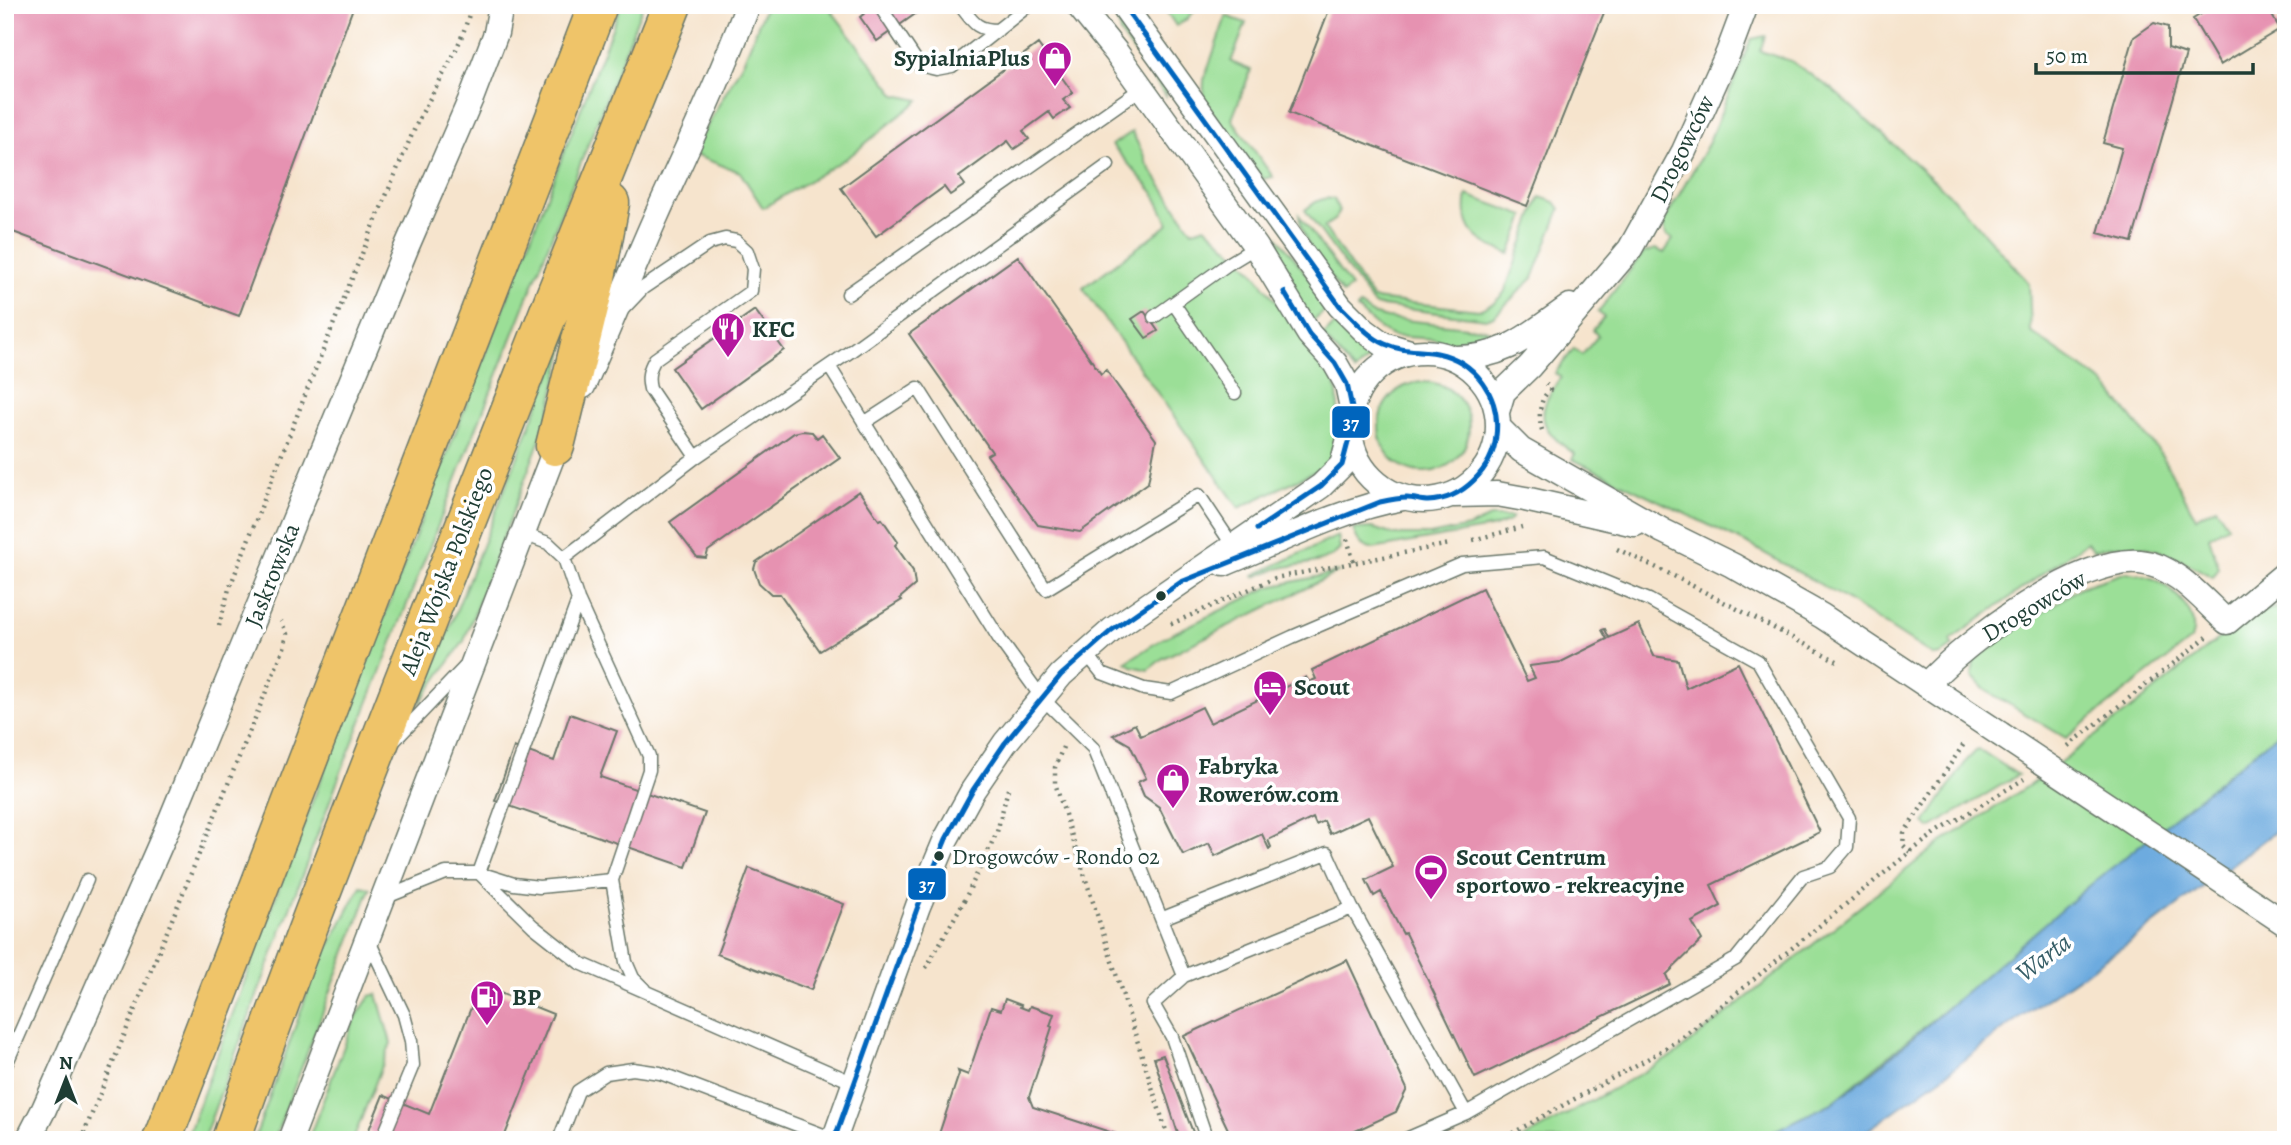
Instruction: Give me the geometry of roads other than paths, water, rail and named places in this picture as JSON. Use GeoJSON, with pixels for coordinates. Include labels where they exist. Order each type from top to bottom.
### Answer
{"type":"FeatureCollection","features":[{"type":"Feature","properties":{"kind":"main road"},"geometry":{"type":"LineString","coordinates":[[162,1140],[598,5]]}},
{"type":"Feature","properties":{"kind":"main road","name":"Aleja Wojska Polskiego"},"geometry":{"type":"LineString","coordinates":[[231,1140],[279,1003],[525,367],[672,5]]}},
{"type":"Feature","properties":{"kind":"main road"},"geometry":{"type":"LineString","coordinates":[[555,446],[595,283],[624,122]]}},
{"type":"Feature","properties":{"kind":"street","name":"Jaskrowska"},"geometry":{"type":"LineString","coordinates":[[29,1140],[161,842],[407,246],[472,96],[496,33],[501,5]]}},
{"type":"Feature","properties":{"kind":"street"},"geometry":{"type":"LineString","coordinates":[[290,1140],[555,446],[719,79],[748,5]]}},
{"type":"Feature","properties":{"kind":"street"},"geometry":{"type":"LineString","coordinates":[[834,1139],[918,906],[946,839],[979,780],[1061,675],[1112,630],[1321,486],[1342,465],[1350,435],[1352,408],[1347,384],[1335,362],[1309,334],[1256,247],[1116,52],[1078,5]]}},
{"type":"Feature","properties":{"kind":"street"},"geometry":{"type":"LineString","coordinates":[[1123,5],[1340,306],[1383,344],[1410,352]]}},
{"type":"Feature","properties":{"kind":"street","name":"Drogowców"},"geometry":{"type":"LineString","coordinates":[[1498,420],[1503,392],[1530,366],[1630,249],[1684,151],[1728,53],[1746,5]]}},
{"type":"Feature","properties":{"kind":"street","name":"Drogowców"},"geometry":{"type":"LineString","coordinates":[[1455,358],[1478,358],[1513,346],[1602,283]]}},
{"type":"Feature","properties":{"kind":"street"},"geometry":{"type":"LineString","coordinates":[[1352,408],[1363,382],[1384,363],[1410,352],[1425,351],[1455,358],[1474,371],[1489,390],[1498,420],[1521,450],[1662,531],[1732,565],[1822,616],[2286,924]]}},
{"type":"Feature","properties":{"kind":"street"},"geometry":{"type":"LineString","coordinates":[[1453,495],[1476,479],[1492,456],[1498,420]]}},
{"type":"Feature","properties":{"kind":"street"},"geometry":{"type":"LineString","coordinates":[[1350,435],[1359,462],[1377,485],[1404,498]]}},
{"type":"Feature","properties":{"kind":"street"},"geometry":{"type":"LineString","coordinates":[[1181,582],[1338,517],[1380,502],[1404,498],[1428,501],[1453,495],[1497,494],[1662,531]]}},
{"type":"Feature","properties":{"kind":"street","name":"Drogowców"},"geometry":{"type":"LineString","coordinates":[[1927,685],[1942,668],[1989,630],[2059,585],[2111,563],[2141,562],[2171,571],[2227,622],[2286,573]]}},
{"type":"Feature","properties":{"kind":"lane"},"geometry":{"type":"LineString","coordinates":[[879,5],[919,65],[936,69],[952,66],[1029,5]]}},
{"type":"Feature","properties":{"kind":"lane"},"geometry":{"type":"LineString","coordinates":[[960,5],[975,25],[985,30],[998,30]]}},
{"type":"Feature","properties":{"kind":"lane"},"geometry":{"type":"LineString","coordinates":[[848,294],[1142,88]]}},
{"type":"Feature","properties":{"kind":"lane"},"geometry":{"type":"LineString","coordinates":[[564,558],[696,457],[829,366],[1108,165]]}},
{"type":"Feature","properties":{"kind":"lane"},"geometry":{"type":"LineString","coordinates":[[613,320],[643,288],[710,243],[725,239],[737,241],[747,251],[753,270],[751,291],[655,359],[650,368],[650,389],[696,457]]}},
{"type":"Feature","properties":{"kind":"lane"},"geometry":{"type":"LineString","coordinates":[[1154,317],[1256,247]]}},
{"type":"Feature","properties":{"kind":"lane"},"geometry":{"type":"LineString","coordinates":[[1174,304],[1235,393]]}},
{"type":"Feature","properties":{"kind":"lane"},"geometry":{"type":"LineString","coordinates":[[829,366],[1000,640],[1042,698],[1093,748],[1184,976]]}},
{"type":"Feature","properties":{"kind":"lane"},"geometry":{"type":"LineString","coordinates":[[864,423],[918,388],[1046,589],[1199,495],[1233,546]]}},
{"type":"Feature","properties":{"kind":"lane"},"geometry":{"type":"LineString","coordinates":[[523,534],[548,543],[564,558],[578,600],[649,756],[649,770],[612,880],[626,962],[633,978],[647,991]]}},
{"type":"Feature","properties":{"kind":"lane"},"geometry":{"type":"LineString","coordinates":[[1086,653],[1102,673],[1144,689],[1171,694],[1292,637],[1462,564],[1544,557],[1649,600],[1758,662],[1849,818],[1847,847],[1830,867],[1803,876],[1736,960],[1466,1113],[1404,1140]]}},
{"type":"Feature","properties":{"kind":"lane"},"geometry":{"type":"LineString","coordinates":[[479,873],[578,600]]}},
{"type":"Feature","properties":{"kind":"lane"},"geometry":{"type":"LineString","coordinates":[[370,767],[476,657]]}},
{"type":"Feature","properties":{"kind":"lane"},"geometry":{"type":"LineString","coordinates":[[1163,918],[1327,853],[1352,908],[1466,1113]]}},
{"type":"Feature","properties":{"kind":"lane"},"geometry":{"type":"LineString","coordinates":[[384,898],[446,873],[479,873],[514,884],[538,887],[612,880]]}},
{"type":"Feature","properties":{"kind":"lane"},"geometry":{"type":"LineString","coordinates":[[479,873],[533,926],[580,963],[854,1083]]}},
{"type":"Feature","properties":{"kind":"lane"},"geometry":{"type":"LineString","coordinates":[[5,1067],[87,880]]}},
{"type":"Feature","properties":{"kind":"lane"},"geometry":{"type":"LineString","coordinates":[[1208,1140],[1172,1037],[1153,1004],[1184,976],[1352,908]]}},
{"type":"Feature","properties":{"kind":"lane"},"geometry":{"type":"LineString","coordinates":[[368,939],[404,1015],[411,1041],[413,1065],[382,1140]]}},
{"type":"Feature","properties":{"kind":"lane"},"geometry":{"type":"LineString","coordinates":[[559,1140],[578,1091],[606,1073],[633,1069],[660,1073],[834,1139]]}},
{"type":"Feature","properties":{"kind":"water","name":"Warta"},"geometry":{"type":"Polygon","coordinates":[[[2286,727],[2285,824],[2130,942],[2010,1024],[1854,1140],[1763,1140],[1774,1131],[1832,1103],[1875,1070],[2083,891],[2286,727]]]}},
{"type":"Feature","properties":{"kind":"place","name":"SypialniaPlus"},"geometry":{"type":"Point","coordinates":[1055,88]}},
{"type":"Feature","properties":{"kind":"place","name":"KFC"},"geometry":{"type":"Point","coordinates":[728,359]}},
{"type":"Feature","properties":{"kind":"place","name":"Scout"},"geometry":{"type":"Point","coordinates":[1270,717]}},
{"type":"Feature","properties":{"kind":"place","name":"Fabryka Rowerów.com"},"geometry":{"type":"Point","coordinates":[1173,810]}},
{"type":"Feature","properties":{"kind":"place","name":"Drogowców - Rondo 02"},"geometry":{"type":"Point","coordinates":[939,856]}},
{"type":"Feature","properties":{"kind":"place","name":"Scout Centrum sportowo - rekreacyjne"},"geometry":{"type":"Point","coordinates":[1431,901]}},
{"type":"Feature","properties":{"kind":"place","name":"BP"},"geometry":{"type":"Point","coordinates":[487,1027]}}]}
